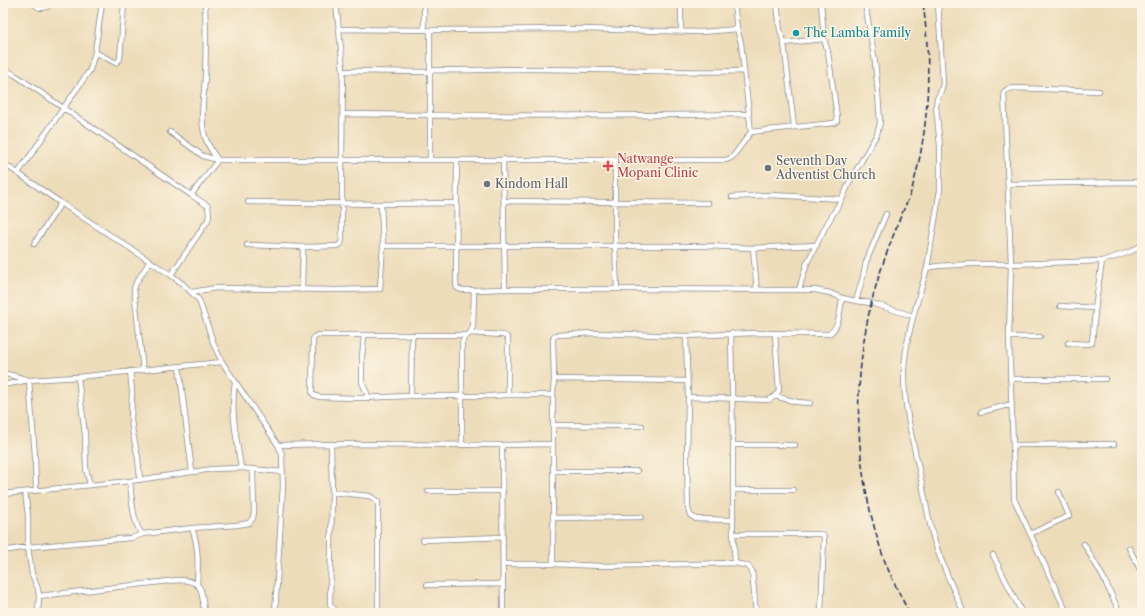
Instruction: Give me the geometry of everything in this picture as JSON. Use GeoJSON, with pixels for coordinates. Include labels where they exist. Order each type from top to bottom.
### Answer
{"type":"FeatureCollection","features":[{"type":"Feature","properties":{"kind":"street"},"geometry":{"type":"LineString","coordinates":[[32,3],[40,8],[47,7],[51,3]]}},
{"type":"Feature","properties":{"kind":"street"},"geometry":{"type":"LineString","coordinates":[[18,173],[90,70],[95,52],[102,3]]}},
{"type":"Feature","properties":{"kind":"street"},"geometry":{"type":"LineString","coordinates":[[95,52],[116,63],[119,61],[124,3]]}},
{"type":"Feature","properties":{"kind":"street"},"geometry":{"type":"LineString","coordinates":[[206,3],[206,58],[202,124],[206,141],[218,160]]}},
{"type":"Feature","properties":{"kind":"street"},"geometry":{"type":"LineString","coordinates":[[247,245],[302,247],[337,246],[341,244],[343,114],[342,71],[336,3]]}},
{"type":"Feature","properties":{"kind":"street"},"geometry":{"type":"LineString","coordinates":[[424,3],[424,30]]}},
{"type":"Feature","properties":{"kind":"street"},"geometry":{"type":"LineString","coordinates":[[681,3],[681,31]]}},
{"type":"Feature","properties":{"kind":"street"},"geometry":{"type":"LineString","coordinates":[[170,132],[203,156],[218,160],[726,160],[734,155],[750,132],[741,43],[737,29],[734,3]]}},
{"type":"Feature","properties":{"kind":"street"},"geometry":{"type":"LineString","coordinates":[[776,3],[780,30],[784,43],[794,127]]}},
{"type":"Feature","properties":{"kind":"street"},"geometry":{"type":"LineString","coordinates":[[750,132],[834,123],[837,121],[828,52],[824,39],[821,3]]}},
{"type":"Feature","properties":{"kind":"street"},"geometry":{"type":"LineString","coordinates":[[799,290],[807,263],[842,199],[850,180],[877,134],[880,123],[875,62],[865,3]]}},
{"type":"Feature","properties":{"kind":"street"},"geometry":{"type":"LineString","coordinates":[[938,3],[943,83],[936,106],[940,146],[940,190],[927,268],[913,316],[906,350],[904,384],[908,417],[934,539],[964,613]]}},
{"type":"Feature","properties":{"kind":"street"},"geometry":{"type":"LineString","coordinates":[[339,29],[580,29],[702,32],[737,29]]}},
{"type":"Feature","properties":{"kind":"street"},"geometry":{"type":"LineString","coordinates":[[430,30],[430,160]]}},
{"type":"Feature","properties":{"kind":"street"},"geometry":{"type":"LineString","coordinates":[[784,43],[824,39]]}},
{"type":"Feature","properties":{"kind":"street"},"geometry":{"type":"LineString","coordinates":[[3,68],[208,206],[210,215],[208,220],[171,275]]}},
{"type":"Feature","properties":{"kind":"street"},"geometry":{"type":"LineString","coordinates":[[342,71],[470,71],[526,69],[669,72],[744,71]]}},
{"type":"Feature","properties":{"kind":"street"},"geometry":{"type":"LineString","coordinates":[[1067,613],[1014,499],[1009,337],[1011,264],[1004,92],[1008,89],[1014,88],[1099,91]]}},
{"type":"Feature","properties":{"kind":"street"},"geometry":{"type":"LineString","coordinates":[[343,114],[515,114],[620,116],[749,114]]}},
{"type":"Feature","properties":{"kind":"street"},"geometry":{"type":"LineString","coordinates":[[503,159],[504,289]]}},
{"type":"Feature","properties":{"kind":"street"},"geometry":{"type":"LineString","coordinates":[[615,159],[615,246],[617,289]]}},
{"type":"Feature","properties":{"kind":"street"},"geometry":{"type":"LineString","coordinates":[[191,195],[218,160]]}},
{"type":"Feature","properties":{"kind":"street"},"geometry":{"type":"LineString","coordinates":[[457,160],[456,284],[457,288],[462,290],[815,290],[830,293],[842,298],[871,303],[913,316]]}},
{"type":"Feature","properties":{"kind":"street"},"geometry":{"type":"LineString","coordinates":[[3,163],[171,275],[192,292],[199,300],[214,345],[222,362],[278,445],[282,454],[283,486],[275,613]]}},
{"type":"Feature","properties":{"kind":"street"},"geometry":{"type":"LineString","coordinates":[[1008,184],[1142,183]]}},
{"type":"Feature","properties":{"kind":"street"},"geometry":{"type":"LineString","coordinates":[[732,197],[771,195],[842,199]]}},
{"type":"Feature","properties":{"kind":"street"},"geometry":{"type":"LineString","coordinates":[[504,201],[708,203]]}},
{"type":"Feature","properties":{"kind":"street"},"geometry":{"type":"LineString","coordinates":[[248,202],[342,202],[381,204],[457,203]]}},
{"type":"Feature","properties":{"kind":"street"},"geometry":{"type":"LineString","coordinates":[[34,244],[61,203]]}},
{"type":"Feature","properties":{"kind":"street"},"geometry":{"type":"LineString","coordinates":[[192,292],[216,288],[302,290],[380,289],[383,246],[381,204]]}},
{"type":"Feature","properties":{"kind":"street"},"geometry":{"type":"LineString","coordinates":[[856,301],[866,262],[886,214]]}},
{"type":"Feature","properties":{"kind":"street"},"geometry":{"type":"LineString","coordinates":[[383,246],[708,246],[753,248],[817,245]]}},
{"type":"Feature","properties":{"kind":"street"},"geometry":{"type":"LineString","coordinates":[[927,268],[972,264],[1102,261],[1118,257],[1142,245]]}},
{"type":"Feature","properties":{"kind":"street"},"geometry":{"type":"LineString","coordinates":[[302,247],[302,290]]}},
{"type":"Feature","properties":{"kind":"street"},"geometry":{"type":"LineString","coordinates":[[753,248],[757,290]]}},
{"type":"Feature","properties":{"kind":"street"},"geometry":{"type":"LineString","coordinates":[[142,370],[134,289],[136,283],[150,261]]}},
{"type":"Feature","properties":{"kind":"street"},"geometry":{"type":"LineString","coordinates":[[1068,343],[1092,343],[1095,308],[1102,261]]}},
{"type":"Feature","properties":{"kind":"street"},"geometry":{"type":"LineString","coordinates":[[462,444],[462,342],[473,327],[474,290]]}},
{"type":"Feature","properties":{"kind":"street"},"geometry":{"type":"LineString","coordinates":[[553,564],[552,395],[554,379],[554,336],[594,333],[686,336],[731,333],[828,334],[832,332],[837,325],[842,298]]}},
{"type":"Feature","properties":{"kind":"street"},"geometry":{"type":"LineString","coordinates":[[1060,306],[1095,308]]}},
{"type":"Feature","properties":{"kind":"street"},"geometry":{"type":"LineString","coordinates":[[731,333],[733,445],[732,520],[735,563]]}},
{"type":"Feature","properties":{"kind":"street"},"geometry":{"type":"LineString","coordinates":[[688,397],[769,400],[778,394],[776,334]]}},
{"type":"Feature","properties":{"kind":"street"},"geometry":{"type":"LineString","coordinates":[[508,395],[508,339],[503,335],[318,335],[314,337],[313,340],[312,392],[314,395],[369,398],[411,396],[552,395]]}},
{"type":"Feature","properties":{"kind":"street"},"geometry":{"type":"LineString","coordinates":[[411,396],[412,335]]}},
{"type":"Feature","properties":{"kind":"street"},"geometry":{"type":"LineString","coordinates":[[364,336],[362,382],[369,398]]}},
{"type":"Feature","properties":{"kind":"street"},"geometry":{"type":"LineString","coordinates":[[686,336],[688,397],[688,508],[690,515],[696,519],[732,520]]}},
{"type":"Feature","properties":{"kind":"street"},"geometry":{"type":"LineString","coordinates":[[1009,337],[1040,337]]}},
{"type":"Feature","properties":{"kind":"street"},"geometry":{"type":"LineString","coordinates":[[3,385],[29,380],[78,377],[222,362]]}},
{"type":"Feature","properties":{"kind":"street"},"geometry":{"type":"LineString","coordinates":[[179,366],[192,472]]}},
{"type":"Feature","properties":{"kind":"street"},"geometry":{"type":"LineString","coordinates":[[130,371],[132,391],[131,420],[138,458],[140,480]]}},
{"type":"Feature","properties":{"kind":"street"},"geometry":{"type":"LineString","coordinates":[[3,373],[29,380]]}},
{"type":"Feature","properties":{"kind":"street"},"geometry":{"type":"LineString","coordinates":[[78,377],[85,435],[86,469],[90,485]]}},
{"type":"Feature","properties":{"kind":"street"},"geometry":{"type":"LineString","coordinates":[[554,379],[687,380]]}},
{"type":"Feature","properties":{"kind":"street"},"geometry":{"type":"LineString","coordinates":[[1010,380],[1105,379]]}},
{"type":"Feature","properties":{"kind":"street"},"geometry":{"type":"LineString","coordinates":[[29,380],[36,491]]}},
{"type":"Feature","properties":{"kind":"street"},"geometry":{"type":"LineString","coordinates":[[235,382],[233,392],[234,424],[241,468]]}},
{"type":"Feature","properties":{"kind":"street"},"geometry":{"type":"LineString","coordinates":[[775,396],[797,402],[810,402]]}},
{"type":"Feature","properties":{"kind":"street"},"geometry":{"type":"LineString","coordinates":[[981,412],[1012,404]]}},
{"type":"Feature","properties":{"kind":"street"},"geometry":{"type":"LineString","coordinates":[[553,425],[642,426]]}},
{"type":"Feature","properties":{"kind":"street"},"geometry":{"type":"LineString","coordinates":[[331,444],[332,492],[330,604],[337,613]]}},
{"type":"Feature","properties":{"kind":"street"},"geometry":{"type":"LineString","coordinates":[[278,445],[552,444]]}},
{"type":"Feature","properties":{"kind":"street"},"geometry":{"type":"LineString","coordinates":[[1013,445],[1114,444]]}},
{"type":"Feature","properties":{"kind":"street"},"geometry":{"type":"LineString","coordinates":[[502,445],[503,613]]}},
{"type":"Feature","properties":{"kind":"street"},"geometry":{"type":"LineString","coordinates":[[733,445],[795,445]]}},
{"type":"Feature","properties":{"kind":"street"},"geometry":{"type":"LineString","coordinates":[[3,494],[140,480],[213,470],[241,468],[283,472]]}},
{"type":"Feature","properties":{"kind":"street"},"geometry":{"type":"LineString","coordinates":[[3,551],[28,547],[131,538],[143,534],[249,523],[253,518],[254,512],[253,470]]}},
{"type":"Feature","properties":{"kind":"street"},"geometry":{"type":"LineString","coordinates":[[553,471],[637,471]]}},
{"type":"Feature","properties":{"kind":"street"},"geometry":{"type":"LineString","coordinates":[[130,481],[136,522],[140,532],[143,534]]}},
{"type":"Feature","properties":{"kind":"street"},"geometry":{"type":"LineString","coordinates":[[733,490],[793,490]]}},
{"type":"Feature","properties":{"kind":"street"},"geometry":{"type":"LineString","coordinates":[[428,491],[503,491]]}},
{"type":"Feature","properties":{"kind":"street"},"geometry":{"type":"LineString","coordinates":[[25,492],[28,516],[28,547],[32,574],[38,589],[38,613]]}},
{"type":"Feature","properties":{"kind":"street"},"geometry":{"type":"LineString","coordinates":[[332,492],[369,496],[378,502],[378,613]]}},
{"type":"Feature","properties":{"kind":"street"},"geometry":{"type":"LineString","coordinates":[[1030,534],[1069,516],[1059,492]]}},
{"type":"Feature","properties":{"kind":"street"},"geometry":{"type":"LineString","coordinates":[[553,518],[641,517]]}},
{"type":"Feature","properties":{"kind":"street"},"geometry":{"type":"LineString","coordinates":[[192,528],[198,554],[197,585]]}},
{"type":"Feature","properties":{"kind":"street"},"geometry":{"type":"LineString","coordinates":[[733,534],[823,535],[821,613]]}},
{"type":"Feature","properties":{"kind":"street"},"geometry":{"type":"LineString","coordinates":[[423,540],[503,537]]}},
{"type":"Feature","properties":{"kind":"street"},"geometry":{"type":"LineString","coordinates":[[1084,544],[1120,613]]}},
{"type":"Feature","properties":{"kind":"street"},"geometry":{"type":"LineString","coordinates":[[1129,548],[1142,572]]}},
{"type":"Feature","properties":{"kind":"street"},"geometry":{"type":"LineString","coordinates":[[993,555],[1022,613]]}},
{"type":"Feature","properties":{"kind":"street"},"geometry":{"type":"LineString","coordinates":[[503,564],[601,566],[735,563],[748,566],[752,571],[756,613]]}},
{"type":"Feature","properties":{"kind":"street"},"geometry":{"type":"LineString","coordinates":[[39,596],[178,580],[190,580],[200,588],[204,613]]}},
{"type":"Feature","properties":{"kind":"street"},"geometry":{"type":"LineString","coordinates":[[427,585],[503,584]]}},
{"type":"Feature","properties":{"kind":"railway"},"geometry":{"type":"LineString","coordinates":[[909,613],[886,566],[874,527],[862,464],[859,432],[859,401],[865,336],[871,304],[887,253],[912,190],[923,140],[926,117],[928,71],[926,26],[923,3]]}},
{"type":"Feature","properties":{"kind":"place","name":"The Lamba Family"},"geometry":{"type":"Point","coordinates":[796,33]}},
{"type":"Feature","properties":{"kind":"place","name":"Natwange Mopani Clinic"},"geometry":{"type":"Point","coordinates":[608,166]}},
{"type":"Feature","properties":{"kind":"place","name":"Seventh Day Adventist Church"},"geometry":{"type":"Point","coordinates":[768,168]}},
{"type":"Feature","properties":{"kind":"place","name":"Kindom Hall"},"geometry":{"type":"Point","coordinates":[487,184]}}]}
